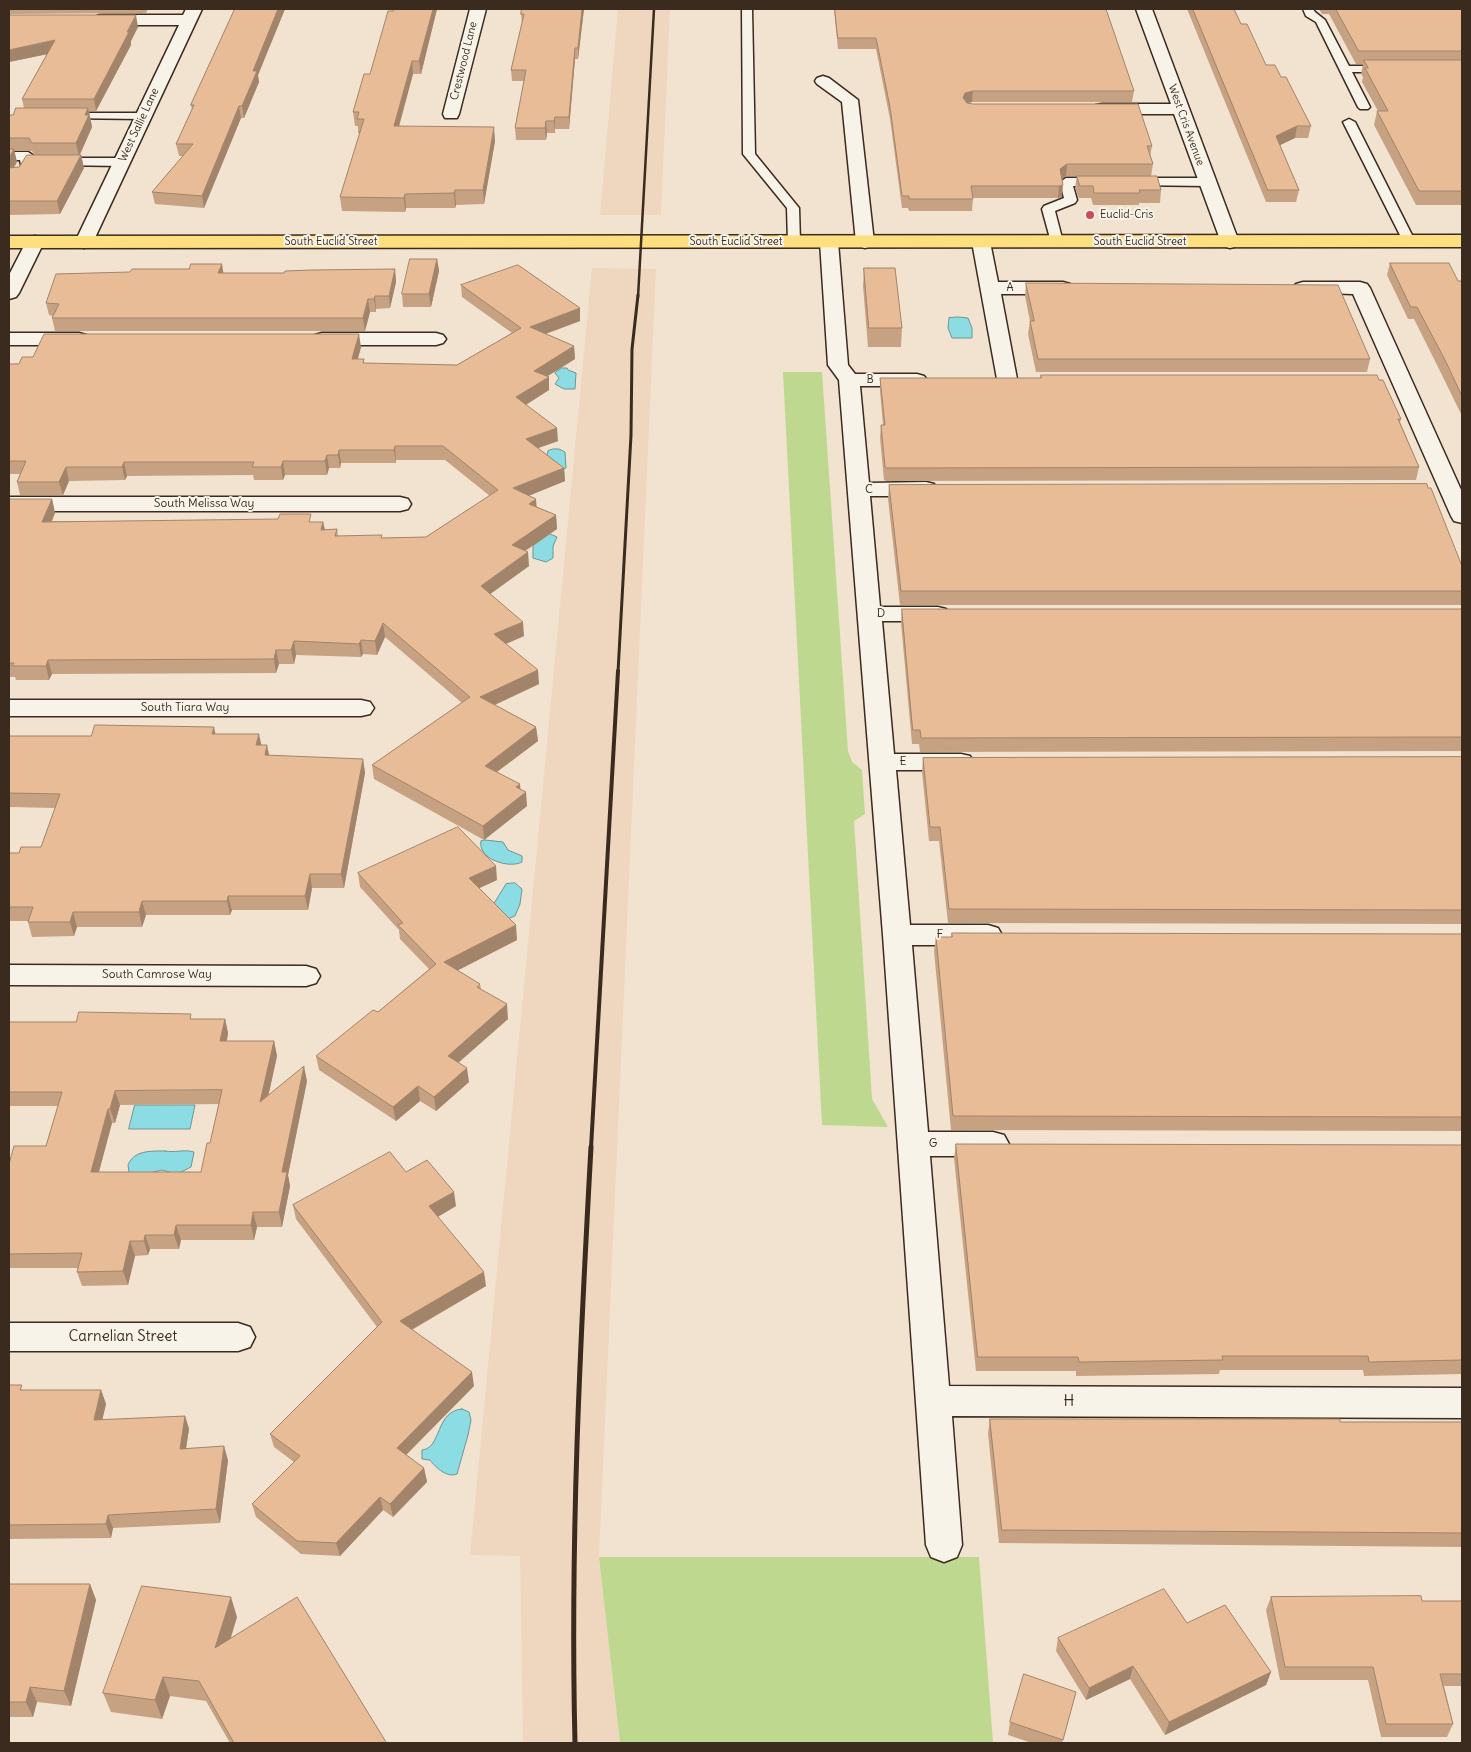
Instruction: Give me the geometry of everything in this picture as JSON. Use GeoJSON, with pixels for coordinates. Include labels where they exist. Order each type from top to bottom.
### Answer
{"type":"FeatureCollection","features":[{"type":"Feature","properties":{"kind":"main road","name":"South Euclid Street"},"geometry":{"type":"LineString","coordinates":[[9,242],[1462,241]]}},
{"type":"Feature","properties":{"kind":"street","name":"Crestwood Lane"},"geometry":{"type":"LineString","coordinates":[[451,114],[478,9]]}},
{"type":"Feature","properties":{"kind":"street","name":"West Cris Avenue"},"geometry":{"type":"LineString","coordinates":[[1144,9],[1230,242]]}},
{"type":"Feature","properties":{"kind":"street"},"geometry":{"type":"LineString","coordinates":[[89,20],[191,14]]}},
{"type":"Feature","properties":{"kind":"street","name":"West Sallie Lane"},"geometry":{"type":"LineString","coordinates":[[84,242],[191,14]]}},
{"type":"Feature","properties":{"kind":"street"},"geometry":{"type":"LineString","coordinates":[[823,81],[850,100],[865,242]]}},
{"type":"Feature","properties":{"kind":"street"},"geometry":{"type":"LineString","coordinates":[[1087,109],[1181,109]]}},
{"type":"Feature","properties":{"kind":"street"},"geometry":{"type":"LineString","coordinates":[[9,293],[35,242]]}},
{"type":"Feature","properties":{"kind":"street"},"geometry":{"type":"LineString","coordinates":[[829,242],[838,365],[849,380],[883,762],[944,1545]]}},
{"type":"Feature","properties":{"kind":"street","name":"A"},"geometry":{"type":"LineString","coordinates":[[981,242],[1007,379]]}},
{"type":"Feature","properties":{"kind":"street","name":"A"},"geometry":{"type":"LineString","coordinates":[[990,288],[1083,288]]}},
{"type":"Feature","properties":{"kind":"street"},"geometry":{"type":"LineString","coordinates":[[1281,288],[1360,288],[1393,380],[1450,489],[1462,516]]}},
{"type":"Feature","properties":{"kind":"street"},"geometry":{"type":"LineString","coordinates":[[9,339],[99,339]]}},
{"type":"Feature","properties":{"kind":"street"},"geometry":{"type":"LineString","coordinates":[[307,339],[436,339]]}},
{"type":"Feature","properties":{"kind":"street","name":"B"},"geometry":{"type":"LineString","coordinates":[[849,380],[938,380]]}},
{"type":"Feature","properties":{"kind":"street"},"geometry":{"type":"LineString","coordinates":[[1423,489],[1450,489]]}},
{"type":"Feature","properties":{"kind":"street","name":"C"},"geometry":{"type":"LineString","coordinates":[[858,490],[947,490]]}},
{"type":"Feature","properties":{"kind":"street","name":"South Melissa Way"},"geometry":{"type":"LineString","coordinates":[[9,504],[400,504]]}},
{"type":"Feature","properties":{"kind":"street","name":"D"},"geometry":{"type":"LineString","coordinates":[[869,614],[963,614]]}},
{"type":"Feature","properties":{"kind":"street","name":"South Tiara Way"},"geometry":{"type":"LineString","coordinates":[[9,708],[361,708]]}},
{"type":"Feature","properties":{"kind":"street","name":"E"},"geometry":{"type":"LineString","coordinates":[[883,762],[989,762]]}},
{"type":"Feature","properties":{"kind":"street","name":"F"},"geometry":{"type":"LineString","coordinates":[[897,935],[1014,935]]}},
{"type":"Feature","properties":{"kind":"street","name":"South Camrose Way"},"geometry":{"type":"LineString","coordinates":[[9,975],[306,976]]}},
{"type":"Feature","properties":{"kind":"street","name":"G"},"geometry":{"type":"LineString","coordinates":[[914,1144],[1016,1144]]}},
{"type":"Feature","properties":{"kind":"street","name":"Carnelian Street"},"geometry":{"type":"LineString","coordinates":[[9,1338],[238,1337]]}},
{"type":"Feature","properties":{"kind":"street","name":"H"},"geometry":{"type":"LineString","coordinates":[[934,1401],[1462,1402]]}},
{"type":"Feature","properties":{"kind":"lane"},"geometry":{"type":"LineString","coordinates":[[747,9],[748,154],[793,208],[794,242]]}},
{"type":"Feature","properties":{"kind":"lane"},"geometry":{"type":"LineString","coordinates":[[1308,9],[1310,14],[1320,20],[1364,107]]}},
{"type":"Feature","properties":{"kind":"lane"},"geometry":{"type":"LineString","coordinates":[[1344,69],[1394,69]]}},
{"type":"Feature","properties":{"kind":"lane"},"geometry":{"type":"LineString","coordinates":[[57,116],[143,116]]}},
{"type":"Feature","properties":{"kind":"lane"},"geometry":{"type":"LineString","coordinates":[[1349,122],[1409,241]]}},
{"type":"Feature","properties":{"kind":"lane"},"geometry":{"type":"LineString","coordinates":[[9,156],[28,156],[35,162]]}},
{"type":"Feature","properties":{"kind":"lane"},"geometry":{"type":"LineString","coordinates":[[18,176],[35,162],[122,162]]}},
{"type":"Feature","properties":{"kind":"lane"},"geometry":{"type":"LineString","coordinates":[[1057,242],[1048,209],[1071,200],[1066,182],[1207,182]]}},
{"type":"Feature","properties":{"kind":"shaded area"},"geometry":{"type":"Polygon","coordinates":[[[618,9],[670,9],[661,215],[600,215],[618,9]]]}},
{"type":"Feature","properties":{"kind":"shaded area"},"geometry":{"type":"Polygon","coordinates":[[[592,268],[656,269],[599,1557],[620,1743],[523,1743],[520,1556],[470,1555],[592,268]]]}},
{"type":"Feature","properties":{"kind":"green space"},"geometry":{"type":"Polygon","coordinates":[[[783,372],[822,372],[848,751],[852,762],[862,770],[865,814],[854,821],[872,1099],[888,1127],[822,1125],[783,372]]]}},
{"type":"Feature","properties":{"kind":"green space"},"geometry":{"type":"Polygon","coordinates":[[[599,1557],[979,1557],[993,1743],[620,1743],[599,1557]]]}},
{"type":"Feature","properties":{"kind":"water"},"geometry":{"type":"Polygon","coordinates":[[[949,318],[968,318],[972,328],[972,338],[952,338],[948,328],[949,318]]]}},
{"type":"Feature","properties":{"kind":"water"},"geometry":{"type":"Polygon","coordinates":[[[562,368],[567,368],[576,373],[575,389],[564,389],[555,384],[559,378],[555,373],[562,368]]]}},
{"type":"Feature","properties":{"kind":"water"},"geometry":{"type":"Polygon","coordinates":[[[553,449],[565,452],[566,468],[564,469],[547,455],[548,451],[553,449]]]}},
{"type":"Feature","properties":{"kind":"water"},"geometry":{"type":"Polygon","coordinates":[[[550,534],[557,537],[553,546],[553,558],[546,562],[533,558],[533,546],[550,534]]]}},
{"type":"Feature","properties":{"kind":"water"},"geometry":{"type":"Polygon","coordinates":[[[481,841],[503,842],[508,850],[522,856],[522,862],[510,864],[495,861],[484,853],[481,847],[481,841]]]}},
{"type":"Feature","properties":{"kind":"water"},"geometry":{"type":"Polygon","coordinates":[[[515,883],[522,889],[520,904],[515,916],[507,919],[493,905],[506,884],[515,883]]]}},
{"type":"Feature","properties":{"kind":"water"},"geometry":{"type":"Polygon","coordinates":[[[135,1105],[195,1105],[190,1129],[129,1129],[135,1105]]]}},
{"type":"Feature","properties":{"kind":"water"},"geometry":{"type":"Polygon","coordinates":[[[144,1152],[194,1152],[191,1167],[177,1174],[162,1170],[137,1176],[129,1172],[128,1165],[134,1156],[144,1152]]]}},
{"type":"Feature","properties":{"kind":"water"},"geometry":{"type":"Polygon","coordinates":[[[462,1409],[469,1412],[471,1420],[457,1474],[449,1475],[430,1460],[422,1459],[422,1450],[428,1448],[433,1443],[447,1416],[453,1411],[462,1409]]]}},
{"type":"Feature","properties":{"kind":"building"},"geometry":{"type":"Polygon","coordinates":[[[235,9],[278,9],[253,71],[257,71],[242,106],[239,106],[202,196],[152,192],[193,144],[176,144],[194,105],[191,105],[235,9]]]}},
{"type":"Feature","properties":{"kind":"building"},"geometry":{"type":"Polygon","coordinates":[[[394,9],[433,9],[419,61],[412,61],[394,126],[494,127],[483,190],[455,190],[454,193],[405,194],[404,198],[340,197],[364,119],[357,119],[359,112],[353,112],[364,74],[370,74],[388,11],[393,11],[394,9]]]}},
{"type":"Feature","properties":{"kind":"building"},"geometry":{"type":"Polygon","coordinates":[[[522,9],[582,9],[578,48],[575,48],[569,117],[555,117],[554,121],[546,121],[545,128],[515,128],[526,70],[511,70],[524,14],[521,14],[522,9]]]}},
{"type":"Feature","properties":{"kind":"building"},"geometry":{"type":"Polygon","coordinates":[[[835,9],[1106,9],[1134,91],[973,91],[965,93],[963,98],[967,103],[973,104],[1138,104],[1152,146],[1147,146],[1153,164],[1067,164],[1060,169],[1063,185],[971,186],[973,199],[909,199],[909,196],[902,196],[890,107],[876,38],[838,38],[835,9]]]}},
{"type":"Feature","properties":{"kind":"building"},"geometry":{"type":"Polygon","coordinates":[[[1193,9],[1234,9],[1241,24],[1247,24],[1266,65],[1275,65],[1281,77],[1286,77],[1311,126],[1297,126],[1276,136],[1299,190],[1268,190],[1193,9]]]}},
{"type":"Feature","properties":{"kind":"building"},"geometry":{"type":"Polygon","coordinates":[[[1336,9],[1462,9],[1462,51],[1359,51],[1336,9]]]}},
{"type":"Feature","properties":{"kind":"building"},"geometry":{"type":"Polygon","coordinates":[[[9,15],[136,15],[94,99],[22,99],[55,40],[9,50],[9,15]]]}},
{"type":"Feature","properties":{"kind":"building"},"geometry":{"type":"Polygon","coordinates":[[[1364,60],[1462,60],[1462,191],[1419,191],[1377,111],[1388,111],[1365,68],[1368,68],[1364,60]]]}},
{"type":"Feature","properties":{"kind":"building"},"geometry":{"type":"Polygon","coordinates":[[[16,108],[88,108],[85,115],[89,115],[76,143],[32,143],[29,138],[9,138],[9,115],[13,115],[16,108]]]}},
{"type":"Feature","properties":{"kind":"building"},"geometry":{"type":"Polygon","coordinates":[[[9,149],[14,149],[9,157],[9,149]]]}},
{"type":"Feature","properties":{"kind":"building"},"geometry":{"type":"Polygon","coordinates":[[[27,155],[81,155],[57,201],[9,201],[9,168],[19,167],[27,155]]]}},
{"type":"Feature","properties":{"kind":"building"},"geometry":{"type":"Polygon","coordinates":[[[1077,176],[1157,176],[1161,190],[1139,190],[1140,193],[1094,193],[1093,186],[1080,186],[1077,176]]]}},
{"type":"Feature","properties":{"kind":"building"},"geometry":{"type":"Polygon","coordinates":[[[410,259],[437,259],[429,294],[402,294],[410,259]]]}},
{"type":"Feature","properties":{"kind":"building"},"geometry":{"type":"Polygon","coordinates":[[[1390,263],[1449,263],[1458,281],[1461,281],[1462,396],[1417,307],[1411,307],[1390,263]]]}},
{"type":"Feature","properties":{"kind":"building"},"geometry":{"type":"Polygon","coordinates":[[[191,264],[222,264],[218,273],[395,269],[389,296],[375,296],[374,299],[368,299],[363,318],[52,318],[59,304],[46,303],[56,274],[130,272],[132,269],[189,269],[191,264]]]}},
{"type":"Feature","properties":{"kind":"building"},"geometry":{"type":"Polygon","coordinates":[[[518,265],[580,308],[530,327],[574,346],[534,371],[549,377],[516,397],[557,428],[526,439],[564,468],[513,488],[536,499],[529,504],[556,515],[512,545],[528,552],[481,586],[523,622],[494,634],[538,670],[480,697],[536,727],[485,766],[520,784],[516,787],[526,792],[483,826],[372,765],[470,697],[383,623],[375,641],[361,640],[359,644],[294,641],[291,650],[276,650],[274,659],[48,660],[46,666],[12,666],[14,663],[9,663],[9,499],[52,499],[42,522],[278,519],[280,514],[311,514],[309,522],[323,522],[321,530],[337,529],[335,536],[382,535],[381,538],[426,537],[498,490],[443,446],[395,446],[394,450],[339,450],[338,455],[327,455],[325,461],[283,461],[281,467],[252,467],[254,462],[124,462],[122,467],[66,467],[59,482],[17,482],[26,461],[9,461],[9,364],[19,364],[22,357],[33,357],[44,334],[359,334],[352,359],[364,359],[363,363],[457,365],[521,328],[461,285],[518,265]]]}},
{"type":"Feature","properties":{"kind":"building"},"geometry":{"type":"Polygon","coordinates":[[[864,268],[895,268],[902,328],[869,328],[864,268]]]}},
{"type":"Feature","properties":{"kind":"building"},"geometry":{"type":"Polygon","coordinates":[[[1026,283],[1338,285],[1370,359],[1038,359],[1030,321],[1034,321],[1026,283]]]}},
{"type":"Feature","properties":{"kind":"building"},"geometry":{"type":"Polygon","coordinates":[[[1041,375],[1377,375],[1379,380],[1383,380],[1401,419],[1398,419],[1419,467],[885,467],[881,425],[885,425],[880,378],[1041,378],[1041,375]]]}},
{"type":"Feature","properties":{"kind":"building"},"geometry":{"type":"Polygon","coordinates":[[[1427,484],[1428,488],[1431,488],[1462,566],[1462,591],[901,591],[889,485],[1427,484]]]}},
{"type":"Feature","properties":{"kind":"building"},"geometry":{"type":"Polygon","coordinates":[[[902,609],[1462,609],[1462,737],[921,738],[920,730],[913,730],[902,609]]]}},
{"type":"Feature","properties":{"kind":"building"},"geometry":{"type":"Polygon","coordinates":[[[95,725],[214,727],[212,734],[259,734],[256,745],[267,745],[265,755],[363,759],[341,874],[310,874],[305,896],[228,896],[227,901],[142,901],[139,912],[73,912],[70,922],[28,922],[33,907],[9,907],[9,853],[19,853],[21,847],[41,847],[60,794],[9,793],[9,736],[91,736],[95,725]]]}},
{"type":"Feature","properties":{"kind":"building"},"geometry":{"type":"Polygon","coordinates":[[[1462,757],[1462,910],[949,909],[940,827],[930,827],[923,758],[1462,757]]]}},
{"type":"Feature","properties":{"kind":"building"},"geometry":{"type":"Polygon","coordinates":[[[458,827],[496,866],[469,878],[516,925],[444,962],[480,984],[477,987],[507,1004],[448,1056],[467,1068],[434,1097],[418,1086],[393,1107],[316,1056],[373,1010],[378,1012],[436,964],[398,925],[403,923],[358,873],[458,827]]]}},
{"type":"Feature","properties":{"kind":"building"},"geometry":{"type":"Polygon","coordinates":[[[952,933],[1462,934],[1462,1117],[953,1116],[936,937],[952,937],[952,933]]]}},
{"type":"Feature","properties":{"kind":"building"},"geometry":{"type":"Polygon","coordinates":[[[79,1012],[191,1014],[190,1019],[225,1019],[220,1041],[274,1041],[260,1102],[304,1066],[282,1172],[287,1172],[279,1212],[253,1212],[251,1225],[176,1225],[174,1235],[145,1235],[144,1241],[130,1241],[123,1271],[77,1272],[82,1253],[9,1254],[9,1164],[14,1146],[46,1146],[62,1092],[9,1092],[9,1022],[76,1022],[79,1012]],[[222,1090],[115,1091],[110,1109],[108,1109],[91,1172],[201,1172],[207,1143],[210,1143],[222,1090]]]}},
{"type":"Feature","properties":{"kind":"building"},"geometry":{"type":"Polygon","coordinates":[[[956,1144],[1462,1145],[1462,1360],[1369,1362],[1368,1356],[1222,1356],[1223,1360],[1079,1362],[1078,1357],[978,1357],[956,1144]]]}},
{"type":"Feature","properties":{"kind":"building"},"geometry":{"type":"Polygon","coordinates":[[[390,1152],[406,1172],[427,1160],[454,1192],[429,1206],[484,1272],[400,1321],[472,1372],[397,1448],[424,1468],[390,1504],[380,1497],[336,1543],[297,1541],[252,1504],[300,1456],[270,1434],[382,1322],[293,1205],[390,1152]]]}},
{"type":"Feature","properties":{"kind":"building"},"geometry":{"type":"Polygon","coordinates":[[[9,1385],[22,1385],[20,1390],[101,1390],[94,1420],[185,1416],[180,1449],[224,1446],[216,1509],[108,1515],[106,1524],[9,1525],[9,1385]]]}},
{"type":"Feature","properties":{"kind":"building"},"geometry":{"type":"Polygon","coordinates":[[[990,1419],[1340,1419],[1340,1422],[1462,1422],[1462,1533],[1002,1530],[990,1419]]]}},
{"type":"Feature","properties":{"kind":"building"},"geometry":{"type":"Polygon","coordinates":[[[10,1584],[90,1584],[64,1691],[30,1687],[26,1702],[9,1702],[10,1584]]]}},
{"type":"Feature","properties":{"kind":"building"},"geometry":{"type":"Polygon","coordinates":[[[142,1586],[231,1597],[215,1648],[297,1597],[386,1742],[234,1743],[199,1681],[163,1677],[155,1700],[103,1693],[142,1586]]]}},
{"type":"Feature","properties":{"kind":"building"},"geometry":{"type":"Polygon","coordinates":[[[1164,1589],[1187,1623],[1225,1605],[1271,1672],[1169,1722],[1133,1666],[1089,1688],[1058,1638],[1164,1589]]]}},
{"type":"Feature","properties":{"kind":"building"},"geometry":{"type":"Polygon","coordinates":[[[1421,1596],[1422,1601],[1462,1601],[1462,1674],[1440,1674],[1453,1724],[1386,1724],[1373,1667],[1285,1667],[1271,1597],[1421,1596]]]}},
{"type":"Feature","properties":{"kind":"building"},"geometry":{"type":"Polygon","coordinates":[[[1024,1674],[1076,1692],[1063,1740],[1010,1722],[1024,1674]]]}},
{"type":"Feature","properties":{"kind":"railway"},"geometry":{"type":"LineString","coordinates":[[638,297],[654,9]]}},
{"type":"Feature","properties":{"kind":"railway"},"geometry":{"type":"LineString","coordinates":[[618,672],[631,435],[632,349],[638,295]]}},
{"type":"Feature","properties":{"kind":"railway"},"geometry":{"type":"LineString","coordinates":[[591,1148],[618,671]]}},
{"type":"Feature","properties":{"kind":"railway"},"geometry":{"type":"LineString","coordinates":[[575,1743],[575,1519],[591,1147]]}},
{"type":"Feature","properties":{"kind":"place","name":"Euclid-Cris"},"geometry":{"type":"Point","coordinates":[1090,215]}}]}
